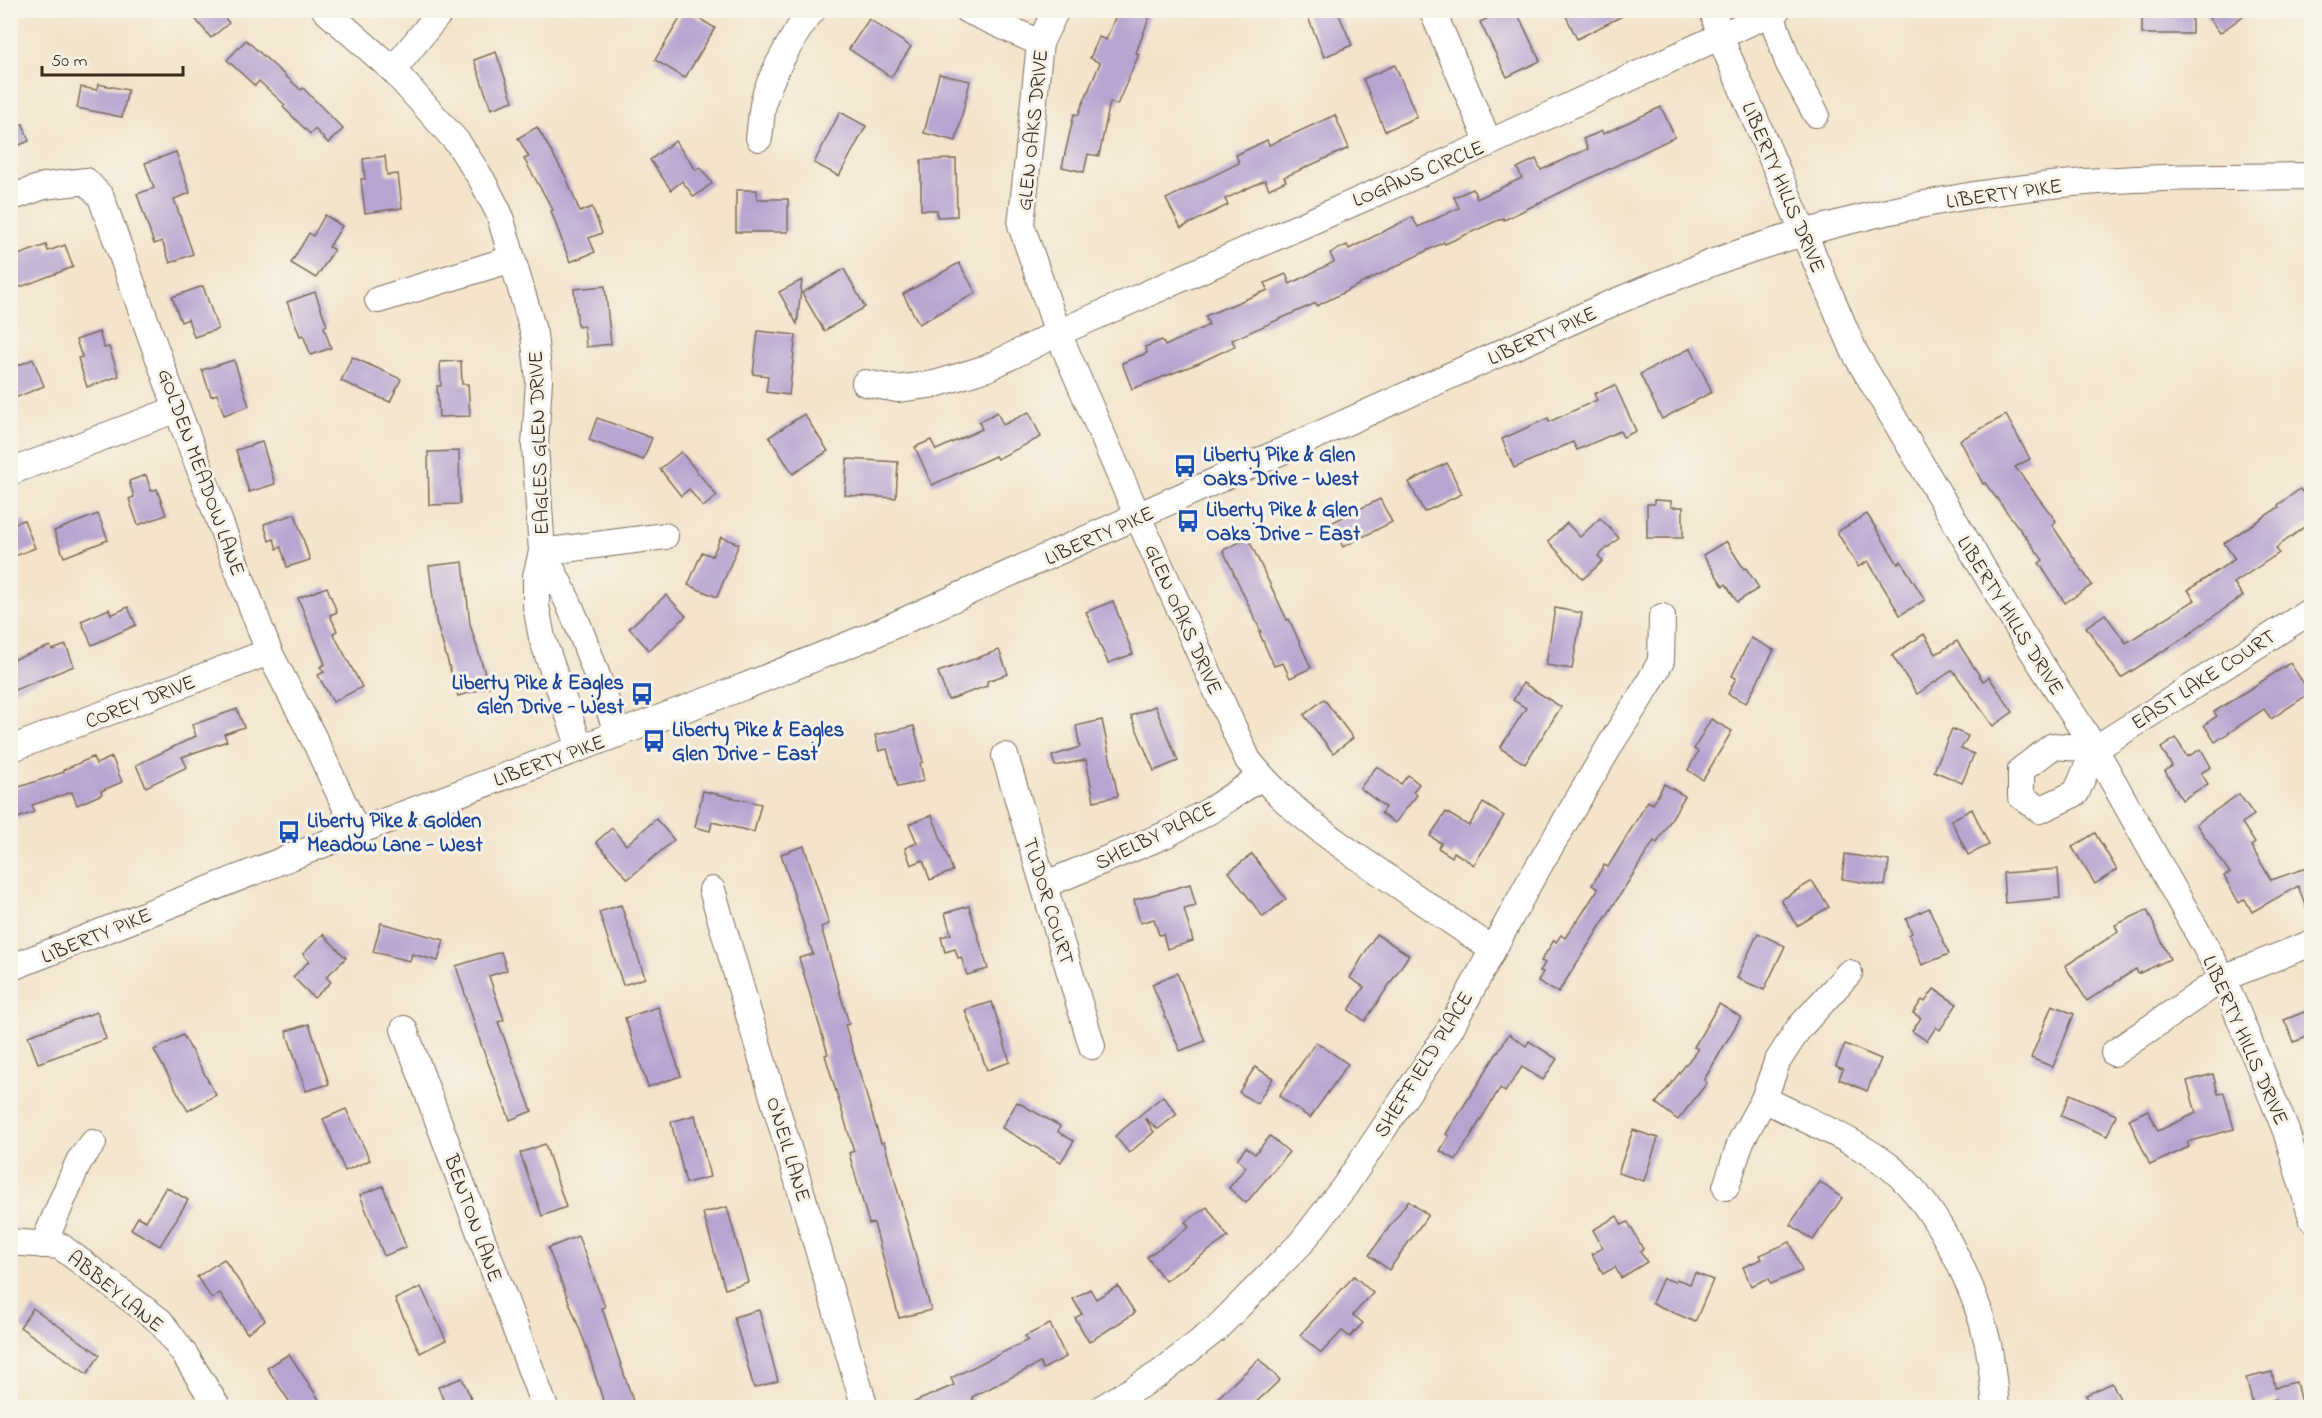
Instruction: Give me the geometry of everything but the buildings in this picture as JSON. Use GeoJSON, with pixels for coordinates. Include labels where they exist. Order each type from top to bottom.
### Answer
{"type":"FeatureCollection","features":[{"type":"Feature","properties":{"kind":"street","name":"EAGLES GLEN DRIVE"},"geometry":{"type":"LineString","coordinates":[[325,10],[393,70],[458,143],[482,180],[499,213],[534,334],[539,380],[535,446],[542,552],[536,576],[536,606],[542,638],[580,748]]}},
{"type":"Feature","properties":{"kind":"street"},"geometry":{"type":"LineString","coordinates":[[393,70],[442,10]]}},
{"type":"Feature","properties":{"kind":"street"},"geometry":{"type":"LineString","coordinates":[[759,138],[765,96],[785,54],[813,10]]}},
{"type":"Feature","properties":{"kind":"street"},"geometry":{"type":"LineString","coordinates":[[967,10],[1040,43]]}},
{"type":"Feature","properties":{"kind":"street","name":"GLEN OAKS DRIVE"},"geometry":{"type":"LineString","coordinates":[[1056,10],[1040,43],[1021,225],[1058,333],[1138,518],[1248,760],[1261,777],[1293,809],[1323,834],[1492,949]]}},
{"type":"Feature","properties":{"kind":"street"},"geometry":{"type":"LineString","coordinates":[[1432,10],[1489,143]]}},
{"type":"Feature","properties":{"kind":"street","name":"LIBERTY HILLS DRIVE"},"geometry":{"type":"LineString","coordinates":[[1713,10],[1720,37],[1855,353],[2020,631],[2095,748],[2223,978],[2286,1131],[2312,1218]]}},
{"type":"Feature","properties":{"kind":"street"},"geometry":{"type":"LineString","coordinates":[[1774,12],[1788,62],[1816,114]]}},
{"type":"Feature","properties":{"kind":"street","name":"LOGANS CIRCLE"},"geometry":{"type":"LineString","coordinates":[[865,382],[897,389],[935,384],[987,368],[1058,333],[1489,143],[1774,12]]}},
{"type":"Feature","properties":{"kind":"street","name":"LIBERTY PIKE"},"geometry":{"type":"LineString","coordinates":[[10,968],[357,832],[743,687],[870,636],[1138,518],[1603,307],[1762,245],[1930,203],[2061,184],[2182,177],[2312,176]]}},
{"type":"Feature","properties":{"kind":"street","name":"GOLDEN MEADOW LANE"},"geometry":{"type":"LineString","coordinates":[[10,198],[44,186],[86,181],[101,197],[177,409],[269,652],[357,832]]}},
{"type":"Feature","properties":{"kind":"street"},"geometry":{"type":"LineString","coordinates":[[378,300],[512,259]]}},
{"type":"Feature","properties":{"kind":"street"},"geometry":{"type":"LineString","coordinates":[[10,472],[177,409]]}},
{"type":"Feature","properties":{"kind":"street"},"geometry":{"type":"LineString","coordinates":[[542,552],[665,536]]}},
{"type":"Feature","properties":{"kind":"street","name":"EAGLES GLEN DRIVE"},"geometry":{"type":"LineString","coordinates":[[542,552],[555,574],[580,629],[618,734]]}},
{"type":"Feature","properties":{"kind":"street","name":"EAST LAKE COURT"},"geometry":{"type":"LineString","coordinates":[[2095,748],[2312,610]]}},
{"type":"Feature","properties":{"kind":"street","name":"SHEFFIELD PLACE"},"geometry":{"type":"LineString","coordinates":[[1102,1407],[1159,1374],[1216,1329],[1301,1243],[1345,1186],[1449,1031],[1492,949],[1563,825],[1648,685],[1661,661],[1662,617]]}},
{"type":"Feature","properties":{"kind":"street","name":"COREY DRIVE"},"geometry":{"type":"LineString","coordinates":[[10,749],[269,652]]}},
{"type":"Feature","properties":{"kind":"street","name":"TUDOR COURT"},"geometry":{"type":"LineString","coordinates":[[1005,756],[1092,1046]]}},
{"type":"Feature","properties":{"kind":"street","name":"SHELBY PLACE"},"geometry":{"type":"LineString","coordinates":[[1044,885],[1165,835],[1211,810],[1261,777]]}},
{"type":"Feature","properties":{"kind":"street","name":"O'NEIL LANE"},"geometry":{"type":"LineString","coordinates":[[712,890],[866,1407]]}},
{"type":"Feature","properties":{"kind":"street"},"geometry":{"type":"LineString","coordinates":[[2114,1053],[2223,978],[2312,943]]}},
{"type":"Feature","properties":{"kind":"street"},"geometry":{"type":"LineString","coordinates":[[1726,1187],[1741,1141],[1764,1099],[1777,1062],[1799,1028],[1849,973]]}},
{"type":"Feature","properties":{"kind":"street","name":"BENTON LANE"},"geometry":{"type":"LineString","coordinates":[[404,1029],[545,1407]]}},
{"type":"Feature","properties":{"kind":"street"},"geometry":{"type":"LineString","coordinates":[[1764,1099],[1845,1139],[1883,1161],[1913,1188],[1936,1221],[1960,1266],[1980,1315],[1988,1346],[1996,1407]]}},
{"type":"Feature","properties":{"kind":"street"},"geometry":{"type":"LineString","coordinates":[[43,1245],[79,1161],[93,1143]]}},
{"type":"Feature","properties":{"kind":"street","name":"ABBEY LANE"},"geometry":{"type":"LineString","coordinates":[[10,1242],[60,1246],[160,1322],[185,1355],[218,1407]]}},
{"type":"Feature","properties":{"kind":"place","name":"Liberty Pike & Glen Oaks Drive - West"},"geometry":{"type":"Point","coordinates":[1185,466]}},
{"type":"Feature","properties":{"kind":"place","name":"Liberty Pike & Glen Oaks Drive - East"},"geometry":{"type":"Point","coordinates":[1188,521]}},
{"type":"Feature","properties":{"kind":"place","name":"Liberty Pike & Eagles Glen Drive - West"},"geometry":{"type":"Point","coordinates":[642,694]}},
{"type":"Feature","properties":{"kind":"place","name":"Liberty Pike & Eagles Glen Drive - East"},"geometry":{"type":"Point","coordinates":[654,741]}},
{"type":"Feature","properties":{"kind":"place","name":"Liberty Pike & Golden Meadow Lane - West"},"geometry":{"type":"Point","coordinates":[289,832]}}]}
